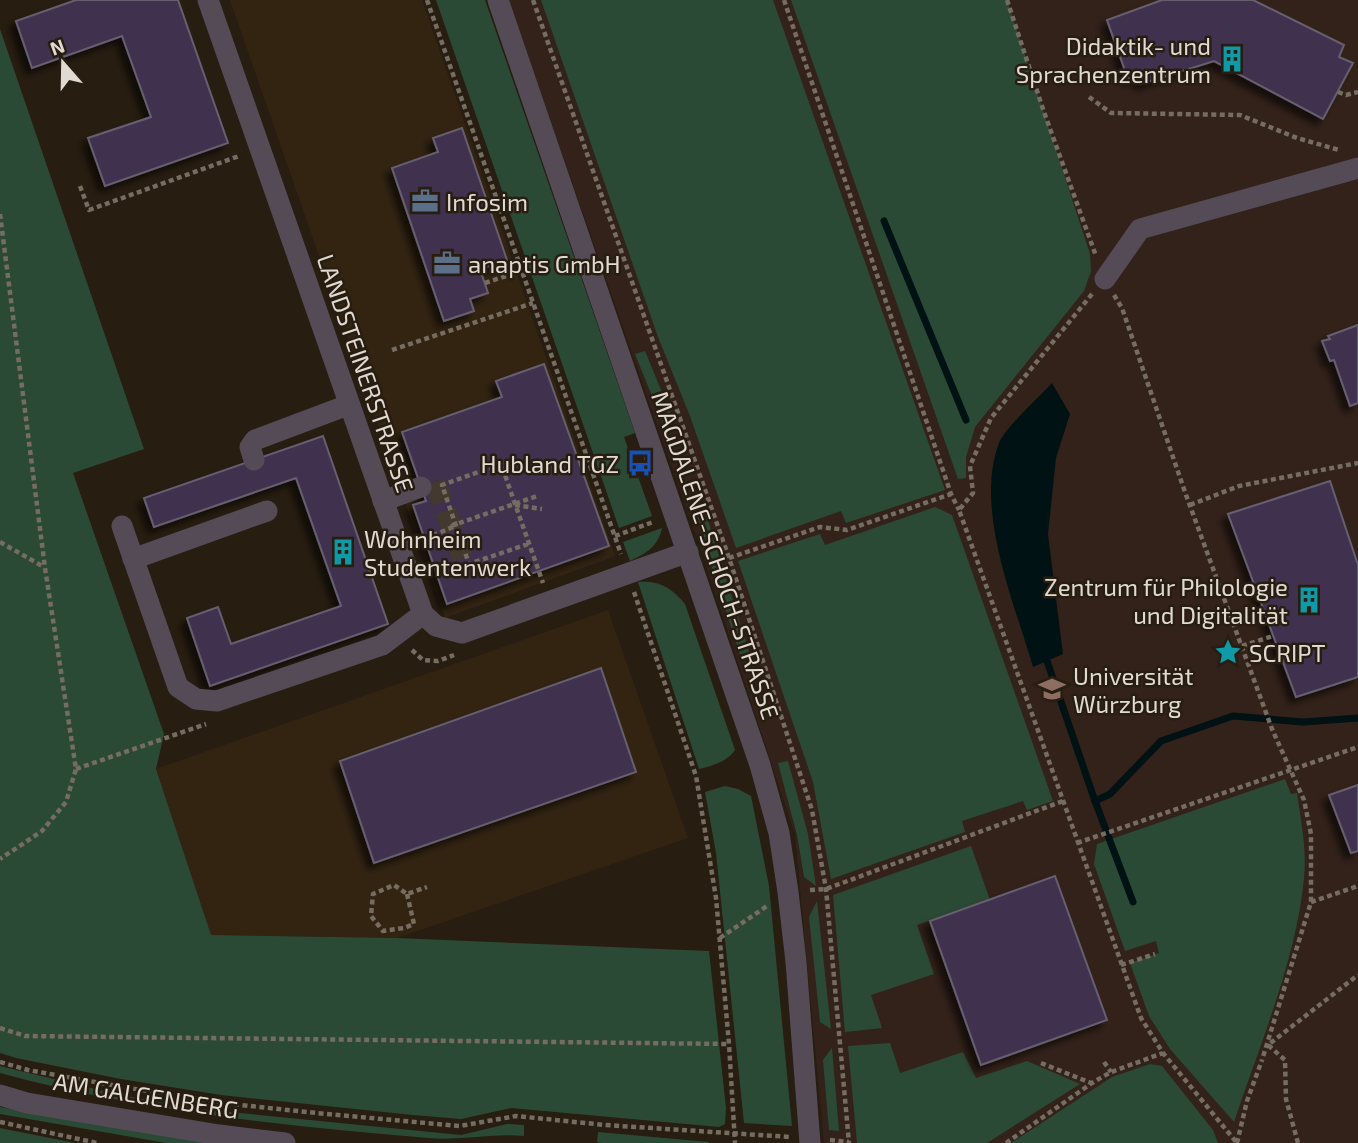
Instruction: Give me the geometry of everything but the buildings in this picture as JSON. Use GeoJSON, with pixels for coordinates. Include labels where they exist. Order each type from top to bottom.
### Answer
{"type":"FeatureCollection","features":[{"type":"Feature","properties":{"kind":"street","name":"LANDSTEINERSTRASSE"},"geometry":{"type":"LineString","coordinates":[[208,0],[422,614]]}},
{"type":"Feature","properties":{"kind":"street","name":"MAGDALENE-SCHOCH-STRASSE"},"geometry":{"type":"LineString","coordinates":[[498,0],[760,765],[779,833],[796,962],[810,1140]]}},
{"type":"Feature","properties":{"kind":"street"},"geometry":{"type":"LineString","coordinates":[[1105,279],[1140,229],[1352,160]]}},
{"type":"Feature","properties":{"kind":"street"},"geometry":{"type":"LineString","coordinates":[[254,460],[250,447],[255,439],[348,405]]}},
{"type":"Feature","properties":{"kind":"street"},"geometry":{"type":"LineString","coordinates":[[383,501],[421,487]]}},
{"type":"Feature","properties":{"kind":"street"},"geometry":{"type":"LineString","coordinates":[[133,559],[267,511]]}},
{"type":"Feature","properties":{"kind":"street"},"geometry":{"type":"LineString","coordinates":[[122,526],[178,687],[196,699],[217,701],[382,645],[422,614],[436,626],[462,633],[688,552]]}},
{"type":"Feature","properties":{"kind":"street","name":"AM GALGENBERG"},"geometry":{"type":"LineString","coordinates":[[0,1095],[178,1128],[285,1143]]}},
{"type":"Feature","properties":{"kind":"path"},"geometry":{"type":"LineString","coordinates":[[428,0],[696,776],[716,898],[735,1143]]}},
{"type":"Feature","properties":{"kind":"path"},"geometry":{"type":"LineString","coordinates":[[0,1062],[28,1070],[122,1087],[231,1104],[326,1114],[460,1126],[516,1116],[849,1143],[826,889],[812,810],[729,558],[533,0]]}},
{"type":"Feature","properties":{"kind":"path"},"geometry":{"type":"LineString","coordinates":[[784,0],[951,494],[960,510],[1140,1018],[1163,1053],[1237,1143]]}},
{"type":"Feature","properties":{"kind":"path"},"geometry":{"type":"LineString","coordinates":[[1007,0],[1044,112],[1105,279],[1122,308],[1272,729],[1304,800],[1311,834],[1311,902],[1269,1045],[1247,1101],[1237,1143]]}},
{"type":"Feature","properties":{"kind":"path"},"geometry":{"type":"LineString","coordinates":[[1338,92],[1346,95],[1358,92]]}},
{"type":"Feature","properties":{"kind":"path"},"geometry":{"type":"LineString","coordinates":[[1089,97],[1111,113],[1240,115],[1352,160]]}},
{"type":"Feature","properties":{"kind":"path"},"geometry":{"type":"LineString","coordinates":[[80,186],[89,210],[260,149]]}},
{"type":"Feature","properties":{"kind":"path"},"geometry":{"type":"LineString","coordinates":[[0,214],[45,568],[76,769],[66,802],[42,831],[0,859]]}},
{"type":"Feature","properties":{"kind":"path"},"geometry":{"type":"LineString","coordinates":[[485,283],[521,271]]}},
{"type":"Feature","properties":{"kind":"path"},"geometry":{"type":"LineString","coordinates":[[960,510],[973,493],[971,466],[991,418],[1105,279]]}},
{"type":"Feature","properties":{"kind":"path"},"geometry":{"type":"LineString","coordinates":[[392,350],[533,303]]}},
{"type":"Feature","properties":{"kind":"path"},"geometry":{"type":"LineString","coordinates":[[1190,505],[1239,486],[1358,463]]}},
{"type":"Feature","properties":{"kind":"path"},"geometry":{"type":"LineString","coordinates":[[528,544],[469,564],[442,485],[500,464],[536,563]]}},
{"type":"Feature","properties":{"kind":"path"},"geometry":{"type":"LineString","coordinates":[[729,558],[820,527],[847,530],[951,494]]}},
{"type":"Feature","properties":{"kind":"path"},"geometry":{"type":"LineString","coordinates":[[425,539],[537,496]]}},
{"type":"Feature","properties":{"kind":"path"},"geometry":{"type":"LineString","coordinates":[[515,505],[542,509]]}},
{"type":"Feature","properties":{"kind":"path"},"geometry":{"type":"LineString","coordinates":[[614,536],[675,514]]}},
{"type":"Feature","properties":{"kind":"path"},"geometry":{"type":"LineString","coordinates":[[0,541],[45,568]]}},
{"type":"Feature","properties":{"kind":"path"},"geometry":{"type":"LineString","coordinates":[[1242,646],[1273,636]]}},
{"type":"Feature","properties":{"kind":"path"},"geometry":{"type":"LineString","coordinates":[[1077,842],[1358,747]]}},
{"type":"Feature","properties":{"kind":"path"},"geometry":{"type":"LineString","coordinates":[[720,938],[788,892],[826,889],[1063,801]]}},
{"type":"Feature","properties":{"kind":"path"},"geometry":{"type":"LineString","coordinates":[[394,886],[407,894],[414,925],[383,931],[371,916],[373,894],[394,886]]}},
{"type":"Feature","properties":{"kind":"path"},"geometry":{"type":"LineString","coordinates":[[1311,902],[1358,886]]}},
{"type":"Feature","properties":{"kind":"path"},"geometry":{"type":"LineString","coordinates":[[407,894],[427,887]]}},
{"type":"Feature","properties":{"kind":"path"},"geometry":{"type":"LineString","coordinates":[[1121,965],[1152,955]]}},
{"type":"Feature","properties":{"kind":"path"},"geometry":{"type":"LineString","coordinates":[[1269,1045],[1358,975]]}},
{"type":"Feature","properties":{"kind":"path"},"geometry":{"type":"LineString","coordinates":[[0,1028],[25,1037],[729,1044]]}},
{"type":"Feature","properties":{"kind":"path"},"geometry":{"type":"LineString","coordinates":[[1269,1045],[1285,1060],[1286,1098],[1298,1143]]}},
{"type":"Feature","properties":{"kind":"path"},"geometry":{"type":"LineString","coordinates":[[1006,1143],[1111,1072],[1163,1053]]}},
{"type":"Feature","properties":{"kind":"path"},"geometry":{"type":"LineString","coordinates":[[1104,1062],[1111,1072]]}},
{"type":"Feature","properties":{"kind":"path"},"geometry":{"type":"LineString","coordinates":[[1041,1063],[1092,1083]]}},
{"type":"Feature","properties":{"kind":"path"},"geometry":{"type":"LineString","coordinates":[[0,1122],[97,1143]]}},
{"type":"Feature","properties":{"kind":"path"},"geometry":{"type":"LineString","coordinates":[[1225,1143],[1226,1132]]}},
{"type":"Feature","properties":{"kind":"shaded area"},"geometry":{"type":"Polygon","coordinates":[[[230,0],[422,0],[615,556],[445,618],[230,0]]]}},
{"type":"Feature","properties":{"kind":"shaded area","name":"Universität Würzburg"},"geometry":{"type":"Polygon","coordinates":[[[508,0],[1358,0],[1358,1143],[824,1143],[795,835],[699,544],[508,0]]]}},
{"type":"Feature","properties":{"kind":"shaded area"},"geometry":{"type":"Polygon","coordinates":[[[1052,383],[1070,414],[1056,458],[1048,534],[1063,654],[1033,667],[1007,585],[994,526],[991,497],[993,469],[1002,437],[1052,383]]]}},
{"type":"Feature","properties":{"kind":"shaded area"},"geometry":{"type":"Polygon","coordinates":[[[608,610],[688,838],[397,938],[211,935],[156,769],[608,610]]]}},
{"type":"Feature","properties":{"kind":"green space"},"geometry":{"type":"Polygon","coordinates":[[[436,0],[485,0],[635,433],[624,437],[652,516],[619,528],[436,0]]]}},
{"type":"Feature","properties":{"kind":"green space"},"geometry":{"type":"Polygon","coordinates":[[[541,0],[773,0],[945,490],[846,523],[841,511],[736,548],[690,416],[658,337],[541,0]]]}},
{"type":"Feature","properties":{"kind":"green space"},"geometry":{"type":"Polygon","coordinates":[[[791,0],[1007,0],[1090,254],[1091,271],[1084,291],[975,427],[966,457],[966,478],[958,479],[791,0]]]}},
{"type":"Feature","properties":{"kind":"green space"},"geometry":{"type":"Polygon","coordinates":[[[0,29],[144,449],[73,473],[164,734],[156,769],[211,935],[397,938],[709,951],[726,1108],[725,1124],[719,1127],[511,1108],[461,1119],[413,1115],[221,1095],[121,1079],[0,1053],[0,29]]]}},
{"type":"Feature","properties":{"kind":"green space"},"geometry":{"type":"Polygon","coordinates":[[[645,351],[673,419],[663,423],[635,354],[645,351]]]}},
{"type":"Feature","properties":{"kind":"green space"},"geometry":{"type":"Polygon","coordinates":[[[935,507],[952,515],[1053,801],[1027,810],[1023,801],[962,821],[965,832],[831,879],[813,782],[738,561],[820,534],[825,545],[935,507]]]}},
{"type":"Feature","properties":{"kind":"green space"},"geometry":{"type":"Polygon","coordinates":[[[706,514],[750,655],[741,658],[696,517],[706,514]]]}},
{"type":"Feature","properties":{"kind":"green space"},"geometry":{"type":"Polygon","coordinates":[[[662,528],[654,545],[630,561],[623,542],[662,528]]]}},
{"type":"Feature","properties":{"kind":"green space"},"geometry":{"type":"Polygon","coordinates":[[[638,582],[652,582],[664,586],[685,604],[735,750],[719,762],[699,769],[638,582]]]}},
{"type":"Feature","properties":{"kind":"green space"},"geometry":{"type":"Polygon","coordinates":[[[788,761],[808,834],[816,886],[804,877],[797,835],[778,763],[788,761]]]}},
{"type":"Feature","properties":{"kind":"green space"},"geometry":{"type":"Polygon","coordinates":[[[1285,779],[1291,794],[1297,793],[1303,836],[1305,867],[1300,908],[1276,1002],[1234,1122],[1170,1049],[1149,1016],[1130,963],[1159,953],[1156,941],[1125,951],[1094,864],[1097,844],[1285,779]]]}},
{"type":"Feature","properties":{"kind":"green space"},"geometry":{"type":"Polygon","coordinates":[[[725,786],[751,796],[769,886],[792,1126],[744,1123],[716,853],[705,792],[725,786]]]}},
{"type":"Feature","properties":{"kind":"green space"},"geometry":{"type":"Polygon","coordinates":[[[971,846],[990,900],[917,925],[934,974],[871,995],[882,1028],[845,1032],[833,895],[971,846]]]}},
{"type":"Feature","properties":{"kind":"green space"},"geometry":{"type":"Polygon","coordinates":[[[817,901],[831,1029],[820,1022],[809,917],[817,901]]]}},
{"type":"Feature","properties":{"kind":"green space"},"geometry":{"type":"Polygon","coordinates":[[[890,1043],[900,1073],[963,1052],[976,1078],[1027,1061],[1080,1084],[987,1143],[857,1143],[848,1046],[890,1043]]]}},
{"type":"Feature","properties":{"kind":"green space"},"geometry":{"type":"Polygon","coordinates":[[[832,1048],[839,1131],[829,1130],[823,1060],[832,1048]]]}},
{"type":"Feature","properties":{"kind":"green space"},"geometry":{"type":"Polygon","coordinates":[[[1150,1064],[1162,1066],[1213,1130],[1218,1143],[1011,1143],[1112,1077],[1150,1064]]]}},
{"type":"Feature","properties":{"kind":"green space"},"geometry":{"type":"Polygon","coordinates":[[[0,1066],[120,1095],[200,1109],[461,1135],[507,1124],[524,1125],[524,1136],[429,1138],[213,1115],[105,1098],[52,1086],[0,1073],[0,1066]]]}},
{"type":"Feature","properties":{"kind":"green space"},"geometry":{"type":"Polygon","coordinates":[[[0,1107],[204,1143],[166,1143],[0,1114],[0,1107]]]}},
{"type":"Feature","properties":{"kind":"green space"},"geometry":{"type":"Polygon","coordinates":[[[0,1128],[75,1143],[0,1143],[0,1128]]]}},
{"type":"Feature","properties":{"kind":"green space"},"geometry":{"type":"Polygon","coordinates":[[[598,1132],[709,1143],[601,1143],[597,1142],[598,1132]]]}},
{"type":"Feature","properties":{"kind":"waterway"},"geometry":{"type":"LineString","coordinates":[[884,221],[966,420]]}},
{"type":"Feature","properties":{"kind":"waterway"},"geometry":{"type":"LineString","coordinates":[[1047,661],[1133,902]]}},
{"type":"Feature","properties":{"kind":"waterway"},"geometry":{"type":"LineString","coordinates":[[1095,801],[1110,794],[1161,741],[1233,716],[1303,722],[1358,718]]}},
{"type":"Feature","properties":{"kind":"tunnel"},"geometry":{"type":"LineString","coordinates":[[435,482],[463,558]]}},
{"type":"Feature","properties":{"kind":"place","name":"Didaktik- und Sprachenzentrum"},"geometry":{"type":"Point","coordinates":[1232,59]}},
{"type":"Feature","properties":{"kind":"place","name":"Infosim"},"geometry":{"type":"Point","coordinates":[425,201]}},
{"type":"Feature","properties":{"kind":"place","name":"anaptis GmbH"},"geometry":{"type":"Point","coordinates":[447,263]}},
{"type":"Feature","properties":{"kind":"place","name":"Hubland TGZ"},"geometry":{"type":"Point","coordinates":[640,463]}},
{"type":"Feature","properties":{"kind":"place","name":"Wohnheim Studentenwerk"},"geometry":{"type":"Point","coordinates":[343,552]}},
{"type":"Feature","properties":{"kind":"place","name":"Zentrum für Philologie und Digitalität"},"geometry":{"type":"Point","coordinates":[1309,600]}},
{"type":"Feature","properties":{"kind":"place","name":"SCRIPT"},"geometry":{"type":"Point","coordinates":[1228,652]}},
{"type":"Feature","properties":{"kind":"place","name":"Universität Würzburg"},"geometry":{"type":"Point","coordinates":[1052,689]}}]}
